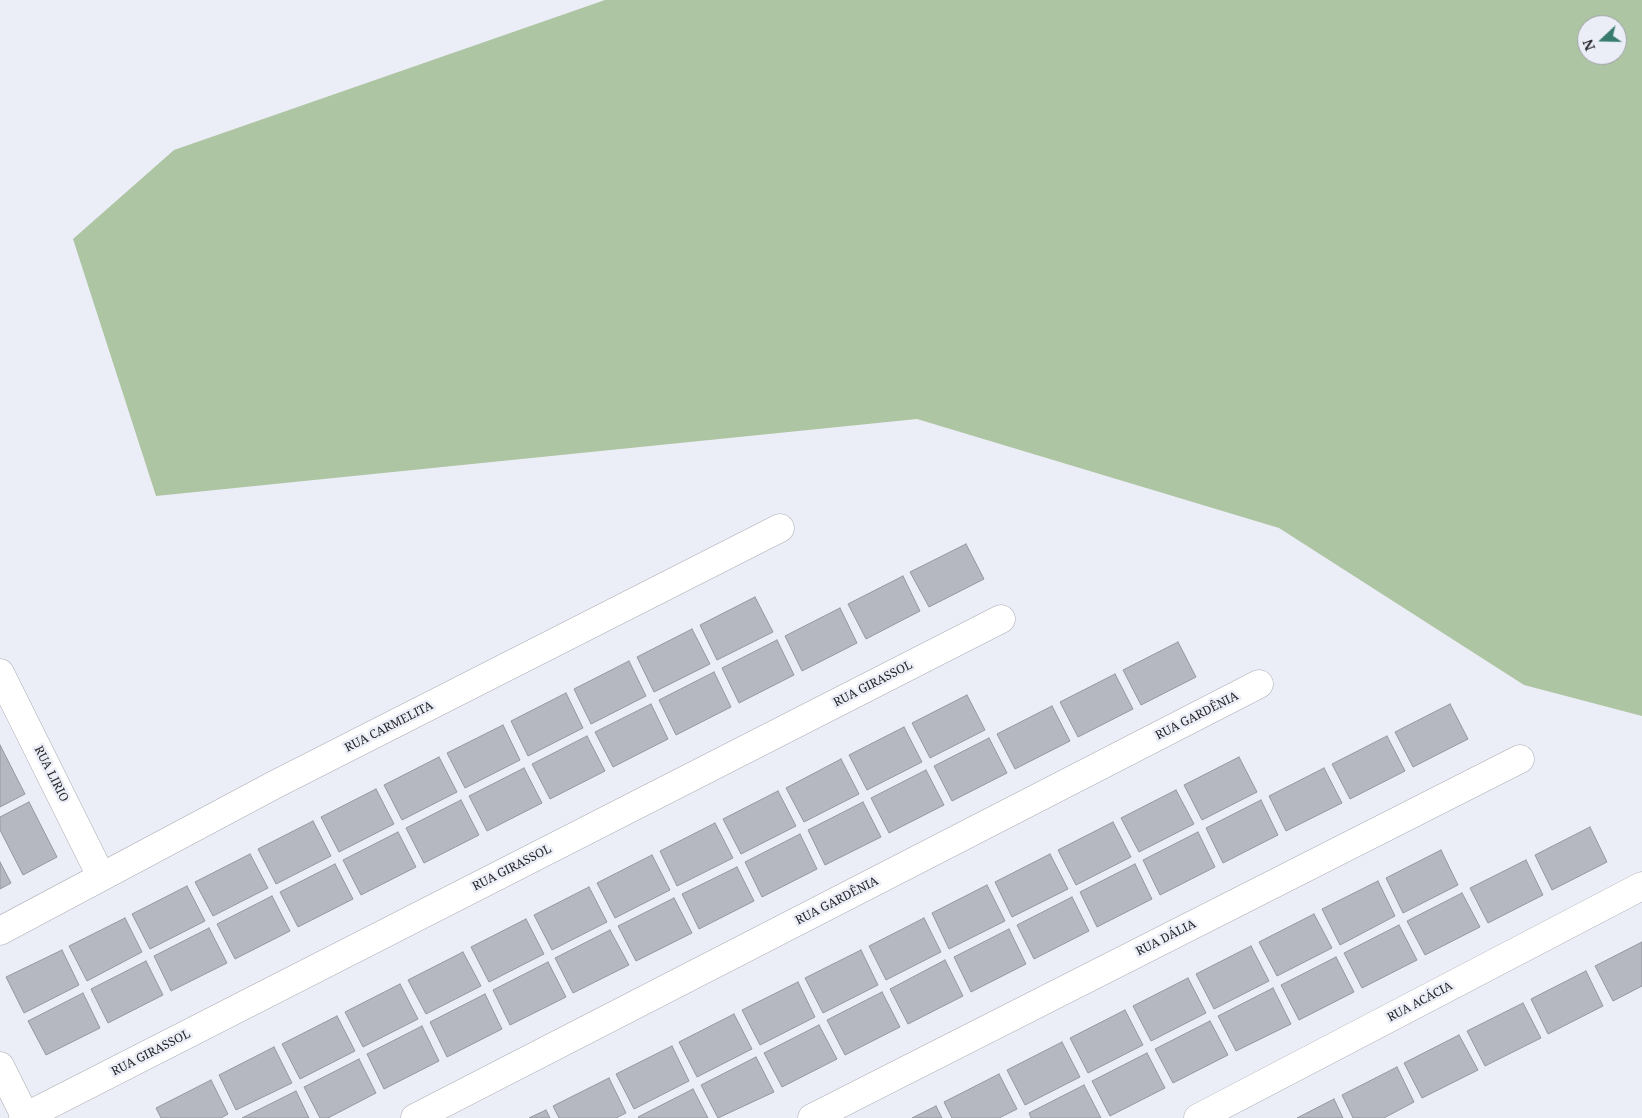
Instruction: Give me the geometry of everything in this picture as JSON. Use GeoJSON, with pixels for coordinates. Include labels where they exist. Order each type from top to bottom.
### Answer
{"type":"FeatureCollection","features":[{"type":"Feature","properties":{"kind":"street","name":"RUA CARMELITA"},"geometry":{"type":"LineString","coordinates":[[0,931],[101,876],[780,528]]}},
{"type":"Feature","properties":{"kind":"street","name":"RUA GIRASSOL"},"geometry":{"type":"LineString","coordinates":[[25,1118],[1001,619]]}},
{"type":"Feature","properties":{"kind":"street","name":"RUA LIRIO"},"geometry":{"type":"LineString","coordinates":[[0,673],[101,876]]}},
{"type":"Feature","properties":{"kind":"street","name":"RUA GARDÊNIA"},"geometry":{"type":"LineString","coordinates":[[414,1118],[1259,684]]}},
{"type":"Feature","properties":{"kind":"street","name":"RUA DÁLIA"},"geometry":{"type":"LineString","coordinates":[[812,1118],[1520,759]]}},
{"type":"Feature","properties":{"kind":"street","name":"RUA ACÁCIA"},"geometry":{"type":"LineString","coordinates":[[1198,1118],[1642,886]]}},
{"type":"Feature","properties":{"kind":"street"},"geometry":{"type":"LineString","coordinates":[[0,1066],[25,1118]]}},
{"type":"Feature","properties":{"kind":"green space"},"geometry":{"type":"Polygon","coordinates":[[[605,0],[1642,0],[1642,716],[1524,685],[1279,528],[917,419],[156,496],[73,239],[174,150],[605,0]]]}},
{"type":"Feature","properties":{"kind":"building"},"geometry":{"type":"Polygon","coordinates":[[[966,544],[984,579],[929,607],[910,572],[966,544]]]}},
{"type":"Feature","properties":{"kind":"building"},"geometry":{"type":"Polygon","coordinates":[[[903,576],[920,611],[866,639],[848,604],[903,576]]]}},
{"type":"Feature","properties":{"kind":"building"},"geometry":{"type":"Polygon","coordinates":[[[755,597],[773,632],[717,660],[700,625],[755,597]]]}},
{"type":"Feature","properties":{"kind":"building"},"geometry":{"type":"Polygon","coordinates":[[[840,608],[857,643],[802,671],[785,636],[840,608]]]}},
{"type":"Feature","properties":{"kind":"building"},"geometry":{"type":"Polygon","coordinates":[[[692,629],[710,664],[654,692],[637,657],[692,629]]]}},
{"type":"Feature","properties":{"kind":"building"},"geometry":{"type":"Polygon","coordinates":[[[777,640],[794,675],[739,703],[722,668],[777,640]]]}},
{"type":"Feature","properties":{"kind":"building"},"geometry":{"type":"Polygon","coordinates":[[[1178,642],[1196,677],[1141,705],[1123,670],[1178,642]]]}},
{"type":"Feature","properties":{"kind":"building"},"geometry":{"type":"Polygon","coordinates":[[[629,661],[646,696],[591,724],[574,689],[629,661]]]}},
{"type":"Feature","properties":{"kind":"building"},"geometry":{"type":"Polygon","coordinates":[[[714,672],[731,707],[676,735],[659,700],[714,672]]]}},
{"type":"Feature","properties":{"kind":"building"},"geometry":{"type":"Polygon","coordinates":[[[1115,674],[1133,709],[1078,737],[1060,702],[1115,674]]]}},
{"type":"Feature","properties":{"kind":"building"},"geometry":{"type":"Polygon","coordinates":[[[566,693],[583,728],[528,756],[511,721],[566,693]]]}},
{"type":"Feature","properties":{"kind":"building"},"geometry":{"type":"Polygon","coordinates":[[[967,695],[985,730],[930,758],[912,723],[967,695]]]}},
{"type":"Feature","properties":{"kind":"building"},"geometry":{"type":"Polygon","coordinates":[[[651,704],[668,739],[613,767],[595,732],[651,704]]]}},
{"type":"Feature","properties":{"kind":"building"},"geometry":{"type":"Polygon","coordinates":[[[1450,704],[1468,739],[1413,767],[1395,732],[1450,704]]]}},
{"type":"Feature","properties":{"kind":"building"},"geometry":{"type":"Polygon","coordinates":[[[1052,706],[1070,741],[1015,769],[997,734],[1052,706]]]}},
{"type":"Feature","properties":{"kind":"building"},"geometry":{"type":"Polygon","coordinates":[[[503,725],[520,760],[465,788],[447,753],[503,725]]]}},
{"type":"Feature","properties":{"kind":"building"},"geometry":{"type":"Polygon","coordinates":[[[904,727],[922,762],[867,790],[849,755],[904,727]]]}},
{"type":"Feature","properties":{"kind":"building"},"geometry":{"type":"Polygon","coordinates":[[[587,736],[605,771],[550,799],[532,764],[587,736]]]}},
{"type":"Feature","properties":{"kind":"building"},"geometry":{"type":"Polygon","coordinates":[[[1387,736],[1405,771],[1350,799],[1332,764],[1387,736]]]}},
{"type":"Feature","properties":{"kind":"building"},"geometry":{"type":"Polygon","coordinates":[[[989,738],[1007,773],[952,801],[934,766],[989,738]]]}},
{"type":"Feature","properties":{"kind":"building"},"geometry":{"type":"Polygon","coordinates":[[[0,745],[25,794],[0,807],[0,745]]]}},
{"type":"Feature","properties":{"kind":"building"},"geometry":{"type":"Polygon","coordinates":[[[439,757],[457,792],[402,820],[384,785],[439,757]]]}},
{"type":"Feature","properties":{"kind":"building"},"geometry":{"type":"Polygon","coordinates":[[[1239,757],[1257,792],[1202,820],[1184,785],[1239,757]]]}},
{"type":"Feature","properties":{"kind":"building"},"geometry":{"type":"Polygon","coordinates":[[[841,759],[859,794],[804,822],[786,788],[841,759]]]}},
{"type":"Feature","properties":{"kind":"building"},"geometry":{"type":"Polygon","coordinates":[[[524,768],[542,803],[487,831],[469,796],[524,768]]]}},
{"type":"Feature","properties":{"kind":"building"},"geometry":{"type":"Polygon","coordinates":[[[1324,768],[1342,803],[1286,831],[1269,796],[1324,768]]]}},
{"type":"Feature","properties":{"kind":"building"},"geometry":{"type":"Polygon","coordinates":[[[926,770],[944,805],[889,833],[871,798],[926,770]]]}},
{"type":"Feature","properties":{"kind":"building"},"geometry":{"type":"Polygon","coordinates":[[[376,789],[394,824],[339,852],[321,817],[376,789]]]}},
{"type":"Feature","properties":{"kind":"building"},"geometry":{"type":"Polygon","coordinates":[[[1176,790],[1194,824],[1139,852],[1121,818],[1176,790]]]}},
{"type":"Feature","properties":{"kind":"building"},"geometry":{"type":"Polygon","coordinates":[[[778,791],[796,826],[741,854],[723,819],[778,791]]]}},
{"type":"Feature","properties":{"kind":"building"},"geometry":{"type":"Polygon","coordinates":[[[461,800],[479,835],[424,863],[406,828],[461,800]]]}},
{"type":"Feature","properties":{"kind":"building"},"geometry":{"type":"Polygon","coordinates":[[[1261,800],[1278,835],[1223,863],[1206,828],[1261,800]]]}},
{"type":"Feature","properties":{"kind":"building"},"geometry":{"type":"Polygon","coordinates":[[[29,802],[57,857],[23,875],[0,830],[0,817],[29,802]]]}},
{"type":"Feature","properties":{"kind":"building"},"geometry":{"type":"Polygon","coordinates":[[[863,802],[881,837],[825,865],[808,830],[863,802]]]}},
{"type":"Feature","properties":{"kind":"building"},"geometry":{"type":"Polygon","coordinates":[[[313,821],[331,856],[276,884],[258,849],[313,821]]]}},
{"type":"Feature","properties":{"kind":"building"},"geometry":{"type":"Polygon","coordinates":[[[1113,822],[1131,857],[1076,885],[1058,850],[1113,822]]]}},
{"type":"Feature","properties":{"kind":"building"},"geometry":{"type":"Polygon","coordinates":[[[715,823],[733,858],[677,886],[660,851],[715,823]]]}},
{"type":"Feature","properties":{"kind":"building"},"geometry":{"type":"Polygon","coordinates":[[[1590,827],[1607,862],[1552,890],[1535,855],[1590,827]]]}},
{"type":"Feature","properties":{"kind":"building"},"geometry":{"type":"Polygon","coordinates":[[[398,832],[416,867],[361,895],[343,860],[398,832]]]}},
{"type":"Feature","properties":{"kind":"building"},"geometry":{"type":"Polygon","coordinates":[[[1198,832],[1215,867],[1160,895],[1143,860],[1198,832]]]}},
{"type":"Feature","properties":{"kind":"building"},"geometry":{"type":"Polygon","coordinates":[[[800,834],[817,869],[762,897],[745,862],[800,834]]]}},
{"type":"Feature","properties":{"kind":"building"},"geometry":{"type":"Polygon","coordinates":[[[1441,850],[1458,885],[1403,913],[1386,878],[1441,850]]]}},
{"type":"Feature","properties":{"kind":"building"},"geometry":{"type":"Polygon","coordinates":[[[250,854],[268,888],[213,916],[195,882],[250,854]]]}},
{"type":"Feature","properties":{"kind":"building"},"geometry":{"type":"Polygon","coordinates":[[[1050,854],[1068,889],[1012,917],[995,882],[1050,854]]]}},
{"type":"Feature","properties":{"kind":"building"},"geometry":{"type":"Polygon","coordinates":[[[652,855],[670,890],[615,918],[597,883],[652,855]]]}},
{"type":"Feature","properties":{"kind":"building"},"geometry":{"type":"Polygon","coordinates":[[[1526,860],[1543,895],[1488,923],[1470,888],[1526,860]]]}},
{"type":"Feature","properties":{"kind":"building"},"geometry":{"type":"Polygon","coordinates":[[[0,862],[11,883],[0,889],[0,862]]]}},
{"type":"Feature","properties":{"kind":"building"},"geometry":{"type":"Polygon","coordinates":[[[335,864],[353,899],[298,927],[280,892],[335,864]]]}},
{"type":"Feature","properties":{"kind":"building"},"geometry":{"type":"Polygon","coordinates":[[[1135,864],[1152,899],[1097,927],[1080,892],[1135,864]]]}},
{"type":"Feature","properties":{"kind":"building"},"geometry":{"type":"Polygon","coordinates":[[[737,867],[754,901],[699,929],[682,894],[737,867]]]}},
{"type":"Feature","properties":{"kind":"building"},"geometry":{"type":"Polygon","coordinates":[[[1378,881],[1395,916],[1340,945],[1322,909],[1378,881]]]}},
{"type":"Feature","properties":{"kind":"building"},"geometry":{"type":"Polygon","coordinates":[[[987,885],[1005,921],[949,949],[932,913],[987,885]]]}},
{"type":"Feature","properties":{"kind":"building"},"geometry":{"type":"Polygon","coordinates":[[[187,886],[205,921],[150,949],[132,914],[187,886]]]}},
{"type":"Feature","properties":{"kind":"building"},"geometry":{"type":"Polygon","coordinates":[[[589,887],[607,922],[552,950],[534,915],[589,887]]]}},
{"type":"Feature","properties":{"kind":"building"},"geometry":{"type":"Polygon","coordinates":[[[1462,893],[1480,927],[1425,955],[1407,921],[1462,893]]]}},
{"type":"Feature","properties":{"kind":"building"},"geometry":{"type":"Polygon","coordinates":[[[272,896],[290,931],[235,959],[217,924],[272,896]]]}},
{"type":"Feature","properties":{"kind":"building"},"geometry":{"type":"Polygon","coordinates":[[[1072,897],[1089,931],[1034,959],[1017,925],[1072,897]]]}},
{"type":"Feature","properties":{"kind":"building"},"geometry":{"type":"Polygon","coordinates":[[[674,898],[692,933],[636,961],[618,926],[674,898]]]}},
{"type":"Feature","properties":{"kind":"building"},"geometry":{"type":"Polygon","coordinates":[[[1314,914],[1332,948],[1277,976],[1259,942],[1314,914]]]}},
{"type":"Feature","properties":{"kind":"building"},"geometry":{"type":"Polygon","coordinates":[[[125,918],[142,952],[87,981],[69,946],[125,918]]]}},
{"type":"Feature","properties":{"kind":"building"},"geometry":{"type":"Polygon","coordinates":[[[924,918],[941,952],[886,980],[869,946],[924,918]]]}},
{"type":"Feature","properties":{"kind":"building"},"geometry":{"type":"Polygon","coordinates":[[[526,919],[544,954],[489,982],[471,947],[526,919]]]}},
{"type":"Feature","properties":{"kind":"building"},"geometry":{"type":"Polygon","coordinates":[[[1399,925],[1417,960],[1362,988],[1344,953],[1399,925]]]}},
{"type":"Feature","properties":{"kind":"building"},"geometry":{"type":"Polygon","coordinates":[[[209,928],[227,963],[171,991],[154,956],[209,928]]]}},
{"type":"Feature","properties":{"kind":"building"},"geometry":{"type":"Polygon","coordinates":[[[1009,929],[1026,964],[971,992],[954,957],[1009,929]]]}},
{"type":"Feature","properties":{"kind":"building"},"geometry":{"type":"Polygon","coordinates":[[[610,930],[629,965],[573,993],[555,958],[610,930]]]}},
{"type":"Feature","properties":{"kind":"building"},"geometry":{"type":"Polygon","coordinates":[[[1642,942],[1642,986],[1613,1001],[1595,966],[1642,942]]]}},
{"type":"Feature","properties":{"kind":"building"},"geometry":{"type":"Polygon","coordinates":[[[1251,946],[1269,981],[1214,1009],[1196,974],[1251,946]]]}},
{"type":"Feature","properties":{"kind":"building"},"geometry":{"type":"Polygon","coordinates":[[[62,950],[79,985],[24,1013],[6,977],[62,950]]]}},
{"type":"Feature","properties":{"kind":"building"},"geometry":{"type":"Polygon","coordinates":[[[861,950],[878,985],[823,1013],[805,978],[861,950]]]}},
{"type":"Feature","properties":{"kind":"building"},"geometry":{"type":"Polygon","coordinates":[[[463,952],[481,986],[426,1014],[408,980],[463,952]]]}},
{"type":"Feature","properties":{"kind":"building"},"geometry":{"type":"Polygon","coordinates":[[[1336,957],[1354,992],[1299,1020],[1281,985],[1336,957]]]}},
{"type":"Feature","properties":{"kind":"building"},"geometry":{"type":"Polygon","coordinates":[[[945,960],[963,996],[908,1024],[890,989],[945,960]]]}},
{"type":"Feature","properties":{"kind":"building"},"geometry":{"type":"Polygon","coordinates":[[[146,961],[163,995],[108,1023],[91,989],[146,961]]]}},
{"type":"Feature","properties":{"kind":"building"},"geometry":{"type":"Polygon","coordinates":[[[548,962],[566,997],[510,1025],[493,990],[548,962]]]}},
{"type":"Feature","properties":{"kind":"building"},"geometry":{"type":"Polygon","coordinates":[[[1586,971],[1603,1006],[1548,1034],[1531,999],[1586,971]]]}},
{"type":"Feature","properties":{"kind":"building"},"geometry":{"type":"Polygon","coordinates":[[[1188,978],[1206,1013],[1151,1041],[1133,1006],[1188,978]]]}},
{"type":"Feature","properties":{"kind":"building"},"geometry":{"type":"Polygon","coordinates":[[[798,982],[815,1017],[760,1045],[742,1010],[798,982]]]}},
{"type":"Feature","properties":{"kind":"building"},"geometry":{"type":"Polygon","coordinates":[[[400,984],[418,1019],[363,1047],[345,1012],[400,984]]]}},
{"type":"Feature","properties":{"kind":"building"},"geometry":{"type":"Polygon","coordinates":[[[1273,988],[1291,1024],[1236,1051],[1218,1016],[1273,988]]]}},
{"type":"Feature","properties":{"kind":"building"},"geometry":{"type":"Polygon","coordinates":[[[882,992],[900,1027],[845,1055],[827,1020],[882,992]]]}},
{"type":"Feature","properties":{"kind":"building"},"geometry":{"type":"Polygon","coordinates":[[[83,993],[100,1028],[46,1055],[28,1021],[83,993]]]}},
{"type":"Feature","properties":{"kind":"building"},"geometry":{"type":"Polygon","coordinates":[[[485,994],[502,1029],[447,1057],[430,1022],[485,994]]]}},
{"type":"Feature","properties":{"kind":"building"},"geometry":{"type":"Polygon","coordinates":[[[1523,1003],[1541,1038],[1485,1066],[1467,1031],[1523,1003]]]}},
{"type":"Feature","properties":{"kind":"building"},"geometry":{"type":"Polygon","coordinates":[[[1125,1010],[1143,1045],[1088,1073],[1070,1038],[1125,1010]]]}},
{"type":"Feature","properties":{"kind":"building"},"geometry":{"type":"Polygon","coordinates":[[[734,1014],[752,1049],[697,1077],[679,1042],[734,1014]]]}},
{"type":"Feature","properties":{"kind":"building"},"geometry":{"type":"Polygon","coordinates":[[[337,1016],[355,1051],[300,1079],[282,1044],[337,1016]]]}},
{"type":"Feature","properties":{"kind":"building"},"geometry":{"type":"Polygon","coordinates":[[[1210,1021],[1228,1055],[1173,1083],[1155,1049],[1210,1021]]]}},
{"type":"Feature","properties":{"kind":"building"},"geometry":{"type":"Polygon","coordinates":[[[819,1025],[837,1059],[782,1087],[764,1053],[819,1025]]]}},
{"type":"Feature","properties":{"kind":"building"},"geometry":{"type":"Polygon","coordinates":[[[422,1026],[439,1061],[384,1089],[367,1054],[422,1026]]]}},
{"type":"Feature","properties":{"kind":"building"},"geometry":{"type":"Polygon","coordinates":[[[1459,1035],[1478,1070],[1422,1098],[1404,1063],[1459,1035]]]}},
{"type":"Feature","properties":{"kind":"building"},"geometry":{"type":"Polygon","coordinates":[[[1062,1042],[1080,1077],[1025,1105],[1007,1070],[1062,1042]]]}},
{"type":"Feature","properties":{"kind":"building"},"geometry":{"type":"Polygon","coordinates":[[[672,1046],[689,1081],[634,1109],[616,1074],[672,1046]]]}},
{"type":"Feature","properties":{"kind":"building"},"geometry":{"type":"Polygon","coordinates":[[[274,1047],[292,1083],[236,1110],[219,1075],[274,1047]]]}},
{"type":"Feature","properties":{"kind":"building"},"geometry":{"type":"Polygon","coordinates":[[[1147,1053],[1165,1088],[1110,1116],[1092,1081],[1147,1053]]]}},
{"type":"Feature","properties":{"kind":"building"},"geometry":{"type":"Polygon","coordinates":[[[756,1057],[774,1092],[718,1118],[701,1085],[756,1057]]]}},
{"type":"Feature","properties":{"kind":"building"},"geometry":{"type":"Polygon","coordinates":[[[359,1059],[376,1093],[328,1118],[320,1118],[304,1087],[359,1059]]]}},
{"type":"Feature","properties":{"kind":"building"},"geometry":{"type":"Polygon","coordinates":[[[1397,1067],[1414,1102],[1384,1118],[1353,1118],[1342,1095],[1397,1067]]]}},
{"type":"Feature","properties":{"kind":"building"},"geometry":{"type":"Polygon","coordinates":[[[999,1074],[1017,1109],[999,1118],[952,1118],[944,1102],[999,1074]]]}},
{"type":"Feature","properties":{"kind":"building"},"geometry":{"type":"Polygon","coordinates":[[[609,1078],[626,1113],[616,1118],[559,1118],[553,1106],[609,1078]]]}},
{"type":"Feature","properties":{"kind":"building"},"geometry":{"type":"Polygon","coordinates":[[[211,1080],[228,1114],[221,1118],[161,1118],[156,1108],[211,1080]]]}},
{"type":"Feature","properties":{"kind":"building"},"geometry":{"type":"Polygon","coordinates":[[[1084,1085],[1101,1118],[1031,1118],[1029,1113],[1084,1085]]]}},
{"type":"Feature","properties":{"kind":"building"},"geometry":{"type":"Polygon","coordinates":[[[693,1089],[708,1118],[638,1117],[693,1089]]]}},
{"type":"Feature","properties":{"kind":"building"},"geometry":{"type":"Polygon","coordinates":[[[296,1091],[309,1118],[242,1118],[296,1091]]]}},
{"type":"Feature","properties":{"kind":"building"},"geometry":{"type":"Polygon","coordinates":[[[1334,1099],[1343,1118],[1297,1118],[1334,1099]]]}},
{"type":"Feature","properties":{"kind":"building"},"geometry":{"type":"Polygon","coordinates":[[[936,1106],[942,1118],[912,1118],[936,1106]]]}},
{"type":"Feature","properties":{"kind":"building"},"geometry":{"type":"Polygon","coordinates":[[[546,1110],[550,1118],[529,1118],[546,1110]]]}}]}
